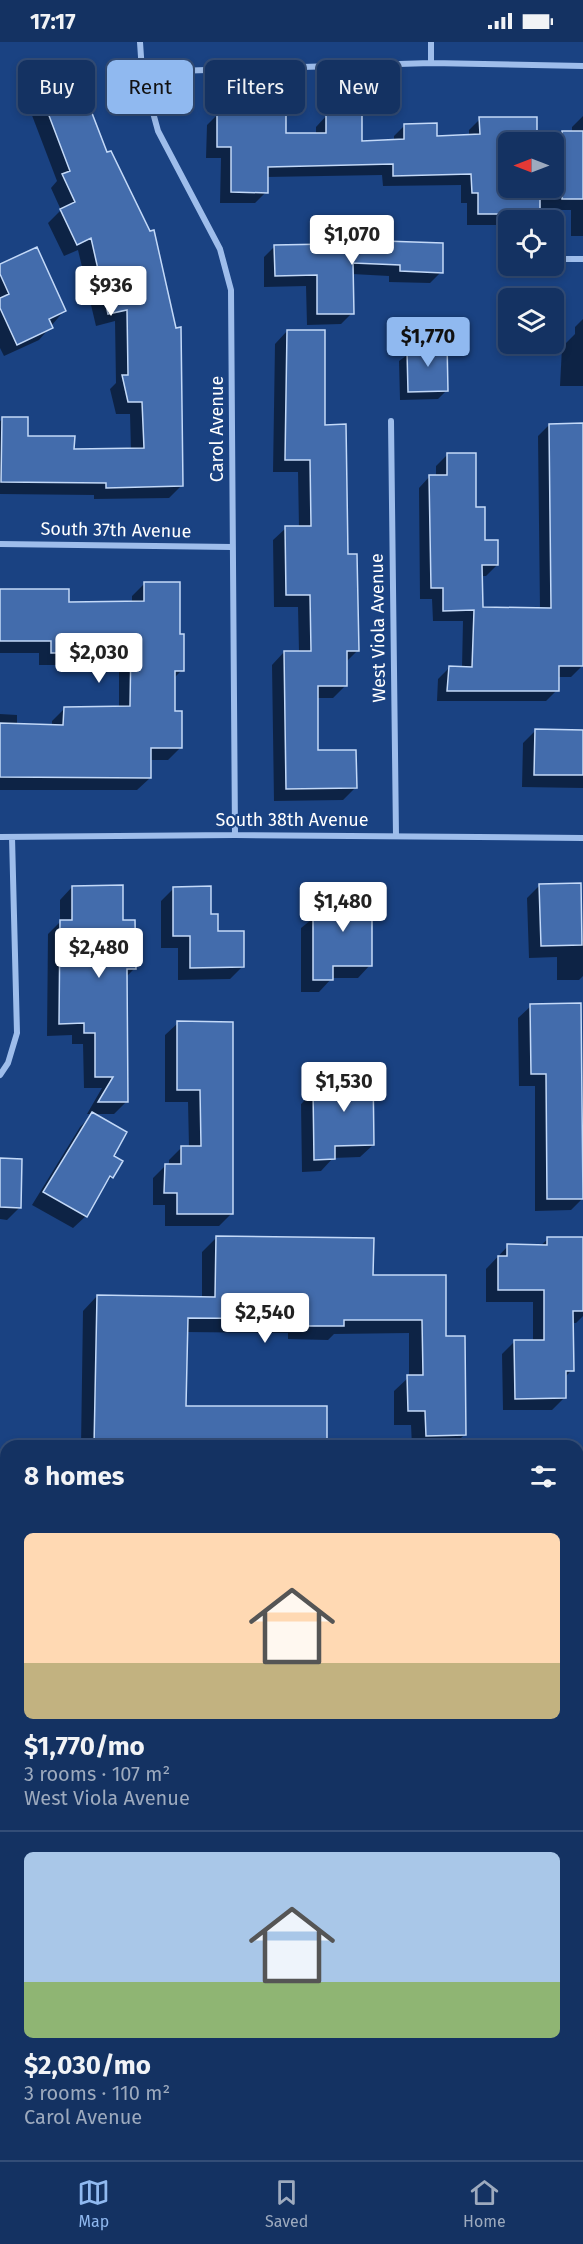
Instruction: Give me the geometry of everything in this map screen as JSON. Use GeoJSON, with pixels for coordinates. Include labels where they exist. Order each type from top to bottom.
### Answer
{"type":"FeatureCollection","features":[{"type":"Feature","properties":{"kind":"street","name":"Carol Avenue"},"geometry":{"type":"LineString","coordinates":[[140,42],[141,60]]}},
{"type":"Feature","properties":{"kind":"street"},"geometry":{"type":"LineString","coordinates":[[431,42],[431,63]]}},
{"type":"Feature","properties":{"kind":"street"},"geometry":{"type":"LineString","coordinates":[[193,70],[431,63],[583,66]]}},
{"type":"Feature","properties":{"kind":"street","name":"Carol Avenue"},"geometry":{"type":"LineString","coordinates":[[153,114],[158,131],[220,249],[231,290],[235,835]]}},
{"type":"Feature","properties":{"kind":"street"},"geometry":{"type":"LineString","coordinates":[[565,259],[583,259]]}},
{"type":"Feature","properties":{"kind":"street","name":"West Viola Avenue"},"geometry":{"type":"LineString","coordinates":[[391,421],[396,836]]}},
{"type":"Feature","properties":{"kind":"street","name":"South 37th Avenue"},"geometry":{"type":"LineString","coordinates":[[0,544],[232,547]]}},
{"type":"Feature","properties":{"kind":"street","name":"South 38th Avenue"},"geometry":{"type":"LineString","coordinates":[[0,837],[235,835],[583,838]]}},
{"type":"Feature","properties":{"kind":"street"},"geometry":{"type":"LineString","coordinates":[[0,1075],[8,1063],[17,1033],[12,837]]}},
{"type":"Feature","properties":{"kind":"building"},"geometry":{"type":"Polygon","coordinates":[[[48,114],[92,114],[107,152],[111,151],[150,231],[154,230],[176,328],[181,327],[183,486],[106,488],[106,483],[1,482],[2,417],[28,417],[28,436],[75,436],[74,449],[144,448],[142,402],[128,402],[122,375],[128,375],[127,310],[108,314],[91,238],[77,245],[60,209],[75,202],[62,174],[70,171],[48,114]]]}},
{"type":"Feature","properties":{"kind":"building"},"geometry":{"type":"Polygon","coordinates":[[[217,114],[286,114],[286,133],[326,133],[326,114],[362,114],[362,141],[404,139],[404,124],[437,123],[437,136],[480,134],[479,117],[537,117],[537,132],[498,132],[498,198],[540,198],[540,210],[498,210],[498,214],[478,214],[478,193],[472,193],[471,174],[393,176],[393,164],[268,167],[268,193],[231,192],[231,147],[217,147],[217,114]]]}},
{"type":"Feature","properties":{"kind":"building"},"geometry":{"type":"Polygon","coordinates":[[[583,131],[583,199],[562,199],[564,198],[564,132],[562,132],[583,131]]]}},
{"type":"Feature","properties":{"kind":"building"},"geometry":{"type":"Polygon","coordinates":[[[384,241],[443,243],[443,273],[400,271],[400,265],[353,263],[354,314],[317,314],[317,275],[275,276],[274,245],[384,243],[384,241]]]}},
{"type":"Feature","properties":{"kind":"building"},"geometry":{"type":"Polygon","coordinates":[[[37,247],[66,311],[49,319],[53,328],[17,345],[0,308],[0,298],[9,294],[0,274],[0,264],[37,247]]]}},
{"type":"Feature","properties":{"kind":"building"},"geometry":{"type":"Polygon","coordinates":[[[287,330],[325,330],[325,425],[346,424],[348,554],[357,554],[359,651],[347,651],[347,686],[318,686],[318,750],[356,750],[357,788],[286,789],[284,651],[311,651],[310,595],[286,595],[285,526],[311,526],[310,460],[285,460],[287,330]]]}},
{"type":"Feature","properties":{"kind":"building"},"geometry":{"type":"Polygon","coordinates":[[[447,342],[448,391],[408,392],[407,351],[421,350],[420,343],[447,342]]]}},
{"type":"Feature","properties":{"kind":"building"},"geometry":{"type":"Polygon","coordinates":[[[583,423],[583,666],[559,666],[559,691],[447,691],[449,666],[472,667],[474,610],[443,611],[443,588],[431,588],[429,475],[447,475],[447,453],[476,453],[476,507],[485,507],[485,540],[498,540],[498,565],[482,565],[483,607],[551,608],[549,424],[583,423]]]}},
{"type":"Feature","properties":{"kind":"building"},"geometry":{"type":"Polygon","coordinates":[[[144,582],[180,582],[180,634],[184,634],[184,671],[175,671],[175,711],[182,711],[182,748],[151,748],[151,778],[0,777],[0,723],[63,725],[64,707],[130,706],[131,642],[78,642],[79,653],[51,653],[51,641],[0,641],[0,589],[69,589],[69,602],[144,601],[144,582]]]}},
{"type":"Feature","properties":{"kind":"building"},"geometry":{"type":"Polygon","coordinates":[[[535,729],[583,730],[583,775],[534,775],[535,729]]]}},
{"type":"Feature","properties":{"kind":"building"},"geometry":{"type":"Polygon","coordinates":[[[581,883],[582,945],[541,946],[539,884],[581,883]]]}},
{"type":"Feature","properties":{"kind":"building"},"geometry":{"type":"Polygon","coordinates":[[[123,885],[123,920],[135,920],[136,969],[127,969],[128,1102],[98,1102],[113,1077],[95,1077],[95,1033],[84,1033],[84,1023],[59,1024],[60,920],[72,920],[72,886],[123,885]]]}},
{"type":"Feature","properties":{"kind":"building"},"geometry":{"type":"Polygon","coordinates":[[[211,886],[211,914],[218,914],[218,931],[244,931],[244,967],[190,968],[190,936],[173,936],[173,887],[211,886]]]}},
{"type":"Feature","properties":{"kind":"building"},"geometry":{"type":"Polygon","coordinates":[[[328,890],[372,890],[372,966],[333,966],[333,980],[313,980],[313,914],[328,914],[328,890]]]}},
{"type":"Feature","properties":{"kind":"building"},"geometry":{"type":"Polygon","coordinates":[[[581,1003],[583,1199],[547,1199],[546,1074],[531,1074],[530,1004],[581,1003]]]}},
{"type":"Feature","properties":{"kind":"building"},"geometry":{"type":"Polygon","coordinates":[[[177,1021],[233,1022],[233,1214],[177,1214],[177,1193],[164,1193],[165,1164],[181,1164],[181,1146],[201,1146],[200,1090],[177,1090],[177,1021]]]}},
{"type":"Feature","properties":{"kind":"building"},"geometry":{"type":"Polygon","coordinates":[[[373,1070],[374,1145],[335,1146],[335,1159],[314,1160],[313,1090],[333,1090],[333,1071],[373,1070]]]}},
{"type":"Feature","properties":{"kind":"building"},"geometry":{"type":"Polygon","coordinates":[[[92,1112],[127,1132],[114,1156],[123,1161],[113,1178],[110,1176],[87,1217],[43,1192],[92,1112]]]}},
{"type":"Feature","properties":{"kind":"building"},"geometry":{"type":"Polygon","coordinates":[[[0,1158],[22,1159],[21,1208],[0,1207],[0,1158]]]}},
{"type":"Feature","properties":{"kind":"building"},"geometry":{"type":"Polygon","coordinates":[[[216,1236],[374,1238],[373,1275],[446,1275],[446,1336],[465,1336],[466,1435],[426,1436],[425,1411],[408,1411],[407,1375],[423,1375],[422,1320],[344,1320],[344,1326],[301,1326],[302,1319],[188,1318],[186,1406],[327,1406],[327,1440],[94,1440],[97,1295],[215,1297],[216,1236]]]}},
{"type":"Feature","properties":{"kind":"building"},"geometry":{"type":"Polygon","coordinates":[[[547,1237],[583,1237],[583,1311],[573,1311],[574,1371],[566,1371],[566,1398],[515,1399],[514,1340],[544,1340],[544,1290],[498,1290],[498,1256],[507,1256],[507,1244],[547,1245],[547,1237]]]}}]}
